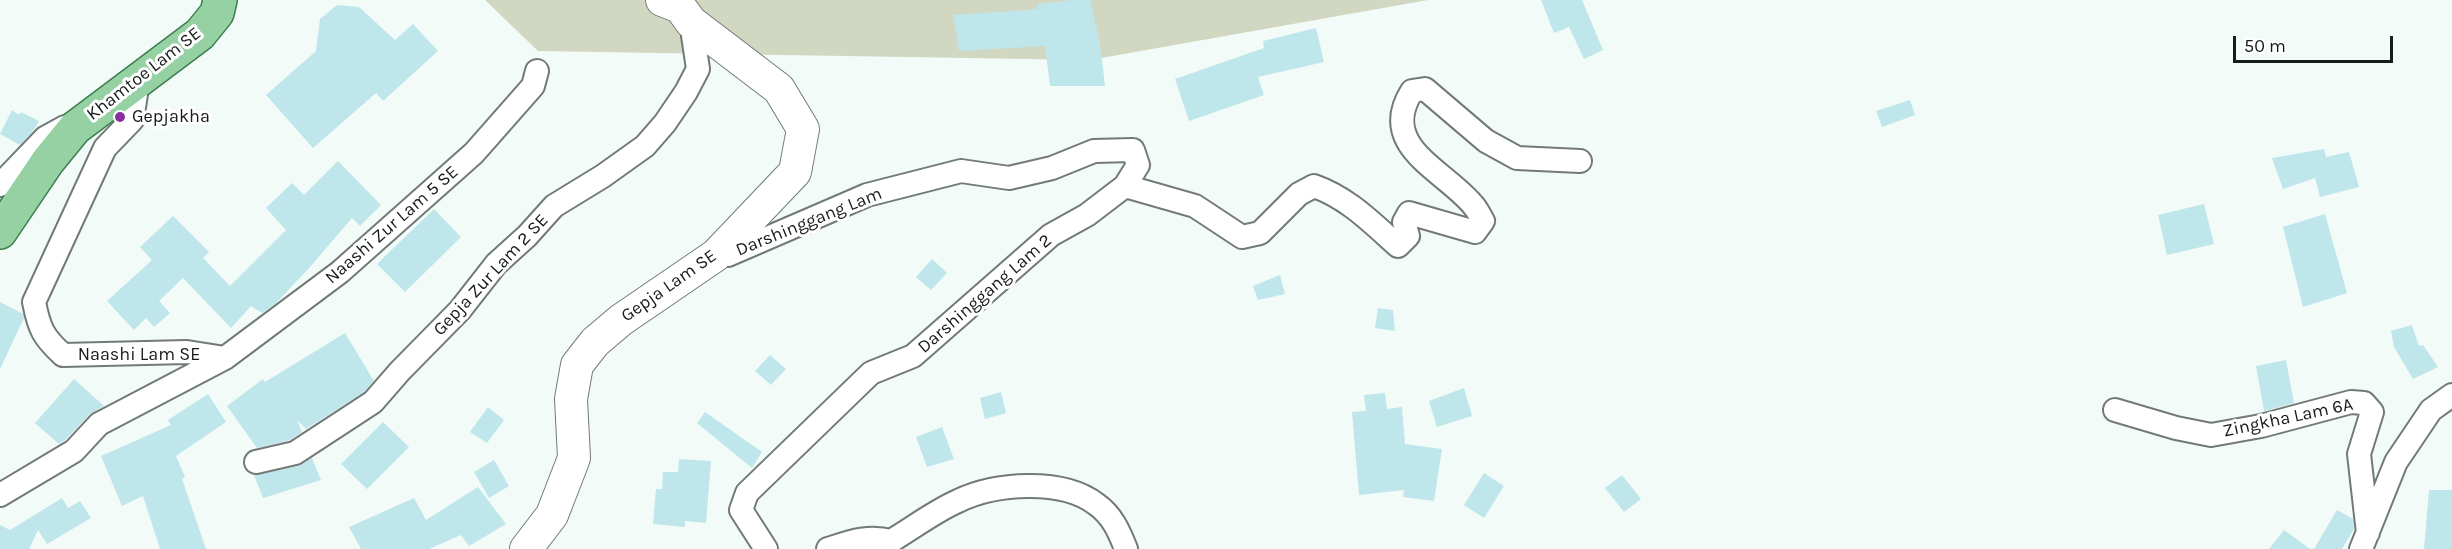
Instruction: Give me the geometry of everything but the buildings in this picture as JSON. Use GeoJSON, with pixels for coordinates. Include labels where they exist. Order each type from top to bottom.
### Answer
{"type":"FeatureCollection","features":[{"type":"Feature","properties":{"kind":"main road","name":"Khamtoe Lam SE"},"geometry":{"type":"LineString","coordinates":[[0,232],[48,161],[75,128],[200,34],[217,13],[220,0]]}},
{"type":"Feature","properties":{"kind":"street","name":"Gepja Lam SE"},"geometry":{"type":"LineString","coordinates":[[526,549],[552,515],[574,458],[571,399],[578,365],[595,342],[621,320],[716,255],[795,172],[803,129],[779,89],[678,7]]}},
{"type":"Feature","properties":{"kind":"street","name":"Gepja Zur Lam 2 SE"},"geometry":{"type":"LineString","coordinates":[[256,462],[295,453],[373,402],[460,310],[495,264],[527,236],[554,206],[603,176],[645,146],[665,123],[698,69],[678,7]]}},
{"type":"Feature","properties":{"kind":"street","name":"Naashi Zur Lam 5 SE"},"geometry":{"type":"LineString","coordinates":[[225,358],[340,272],[474,153],[533,86],[537,71]]}},
{"type":"Feature","properties":{"kind":"street","name":"Naashi Lam SE"},"geometry":{"type":"LineString","coordinates":[[138,81],[132,120],[105,148],[34,302],[38,322],[46,340],[63,355],[187,352],[225,358]]}},
{"type":"Feature","properties":{"kind":"street"},"geometry":{"type":"LineString","coordinates":[[1125,186],[1195,206],[1242,237],[1260,233],[1299,194],[1314,186],[1333,193],[1358,210],[1398,246],[1408,236],[1404,222],[1409,213],[1475,232],[1483,221],[1473,205],[1411,148],[1401,124],[1404,103],[1412,91],[1425,89],[1486,141],[1517,158],[1580,161]]}},
{"type":"Feature","properties":{"kind":"street"},"geometry":{"type":"LineString","coordinates":[[0,185],[45,138],[65,127],[75,128]]}},
{"type":"Feature","properties":{"kind":"street","name":"Darshinggang Lam"},"geometry":{"type":"LineString","coordinates":[[716,255],[728,255],[867,195],[961,171],[1009,177],[1052,168],[1094,151],[1133,150],[1138,165],[1125,186]]}},
{"type":"Feature","properties":{"kind":"street","name":"Darshinggang Lam 2"},"geometry":{"type":"LineString","coordinates":[[766,549],[741,510],[747,493],[871,373],[912,356],[1051,235],[1087,215],[1125,186]]}},
{"type":"Feature","properties":{"kind":"street","name":"Naashi Lam SE"},"geometry":{"type":"LineString","coordinates":[[0,495],[74,451],[99,424],[225,358]]}},
{"type":"Feature","properties":{"kind":"street"},"geometry":{"type":"LineString","coordinates":[[2365,541],[2396,462],[2432,410],[2452,395]]}},
{"type":"Feature","properties":{"kind":"street","name":"Zingkha Lam 6A"},"geometry":{"type":"LineString","coordinates":[[2115,411],[2211,435],[2261,426],[2351,402],[2364,403],[2372,412],[2359,454],[2365,541]]}},
{"type":"Feature","properties":{"kind":"street"},"geometry":{"type":"LineString","coordinates":[[828,549],[876,537],[893,545],[959,500],[989,491],[1020,486],[1049,486],[1077,494],[1095,503],[1111,518],[1126,549]]}},
{"type":"Feature","properties":{"kind":"green space"},"geometry":{"type":"Polygon","coordinates":[[[485,0],[1428,0],[1090,60],[538,51],[485,0]]]}},
{"type":"Feature","properties":{"kind":"place","name":"Gepjakha"},"geometry":{"type":"Point","coordinates":[120,117]}}]}
